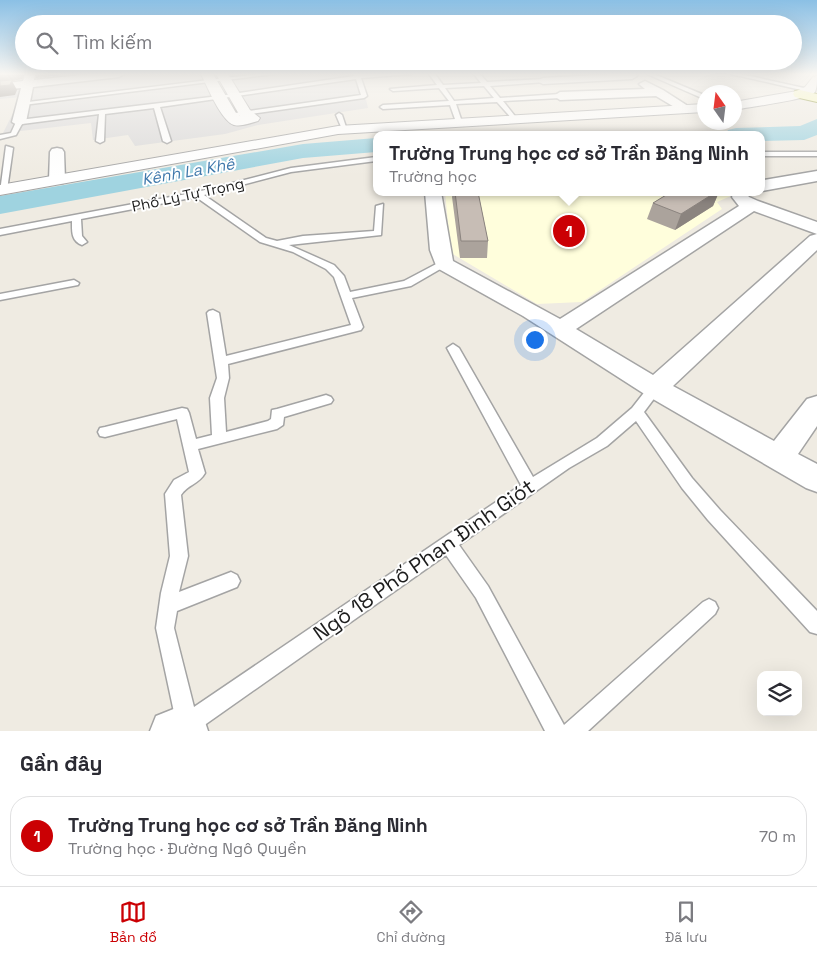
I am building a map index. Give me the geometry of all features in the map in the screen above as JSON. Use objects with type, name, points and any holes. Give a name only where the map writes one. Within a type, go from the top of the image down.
[{"type":"street","points":[[19,122],[22,108]]},
{"type":"street","points":[[226,108],[237,121],[261,125],[345,129],[683,108]]},
{"type":"street","points":[[245,108],[261,125]]},
{"type":"street","points":[[575,108],[583,115]]},
{"type":"street","points":[[1,190],[56,180],[261,125]]},
{"type":"street","points":[[56,180],[57,152]]},
{"type":"street","points":[[765,185],[817,176]]},
{"type":"street","points":[[433,196],[440,250],[444,264],[560,330],[655,388],[817,479]]},
{"type":"street","points":[[560,330],[749,199],[817,228]]},
{"type":"street","points":[[655,388],[817,240]]},
{"type":"street","points":[[779,457],[817,406]]},
{"type":"lane","points":[[0,137],[14,134],[19,122],[128,108]]},
{"type":"lane","points":[[157,108],[167,141]]},
{"type":"lane","points":[[261,125],[321,108]]},
{"type":"lane","points":[[455,108],[459,122]]},
{"type":"lane","points":[[505,108],[515,120]]},
{"type":"lane","points":[[100,140],[102,111]]},
{"type":"lane","points":[[339,115],[345,129]]},
{"type":"lane","points":[[1,190],[8,148]]},
{"type":"lane","points":[[765,154],[817,154]]},
{"type":"lane","name":"Phố Lý Tự Trọng","points":[[1,234],[198,194],[291,170],[373,159]]},
{"type":"lane","points":[[198,194],[255,236],[296,250],[330,267],[338,276],[357,327],[221,361]]},
{"type":"lane","points":[[378,244],[380,206]]},
{"type":"lane","points":[[76,218],[77,236],[82,242]]},
{"type":"lane","points":[[276,244],[302,239],[378,233]]},
{"type":"lane","points":[[346,296],[406,284],[444,264]]},
{"type":"lane","points":[[0,297],[74,283]]},
{"type":"lane","points":[[213,314],[223,378],[217,398],[219,439]]},
{"type":"lane","points":[[453,348],[530,487]]},
{"type":"lane","name":"Ngõ 18 Phố Phan Đình Giót","points":[[181,729],[530,487],[602,442],[637,412],[655,388]]},
{"type":"lane","points":[[189,446],[272,425],[278,421],[277,414],[326,400]]},
{"type":"lane","points":[[637,412],[687,483],[714,515],[817,625]]},
{"type":"lane","points":[[105,432],[182,414],[196,473],[192,478],[179,485],[173,494],[179,556],[165,628],[182,696],[181,729]]},
{"type":"lane","points":[[448,543],[482,592],[556,731]]},
{"type":"lane","points":[[168,605],[231,581]]},
{"type":"lane","points":[[572,731],[709,608]]},
{"type":"shaded area","points":[[15,108],[367,108],[258,125],[225,134],[135,146],[128,135],[93,140],[91,123],[3,133]]},
{"type":"shaded area","points":[[445,196],[731,196],[717,202],[722,209],[582,302],[537,304],[451,253]]},
{"type":"building","points":[[455,196],[479,196],[488,241],[461,241]]},
{"type":"building","points":[[664,196],[710,196],[681,214],[653,203]]},
{"type":"waterway","name":"Kênh La Khê","points":[[765,134],[804,133],[817,126]]},
{"type":"waterway","name":"Kênh La Khê","points":[[0,205],[303,151],[373,145]]},
{"type":"place","name":"Trường Trung học cơ sở Trần Đăng Ninh","points":[[569,231]]}]
